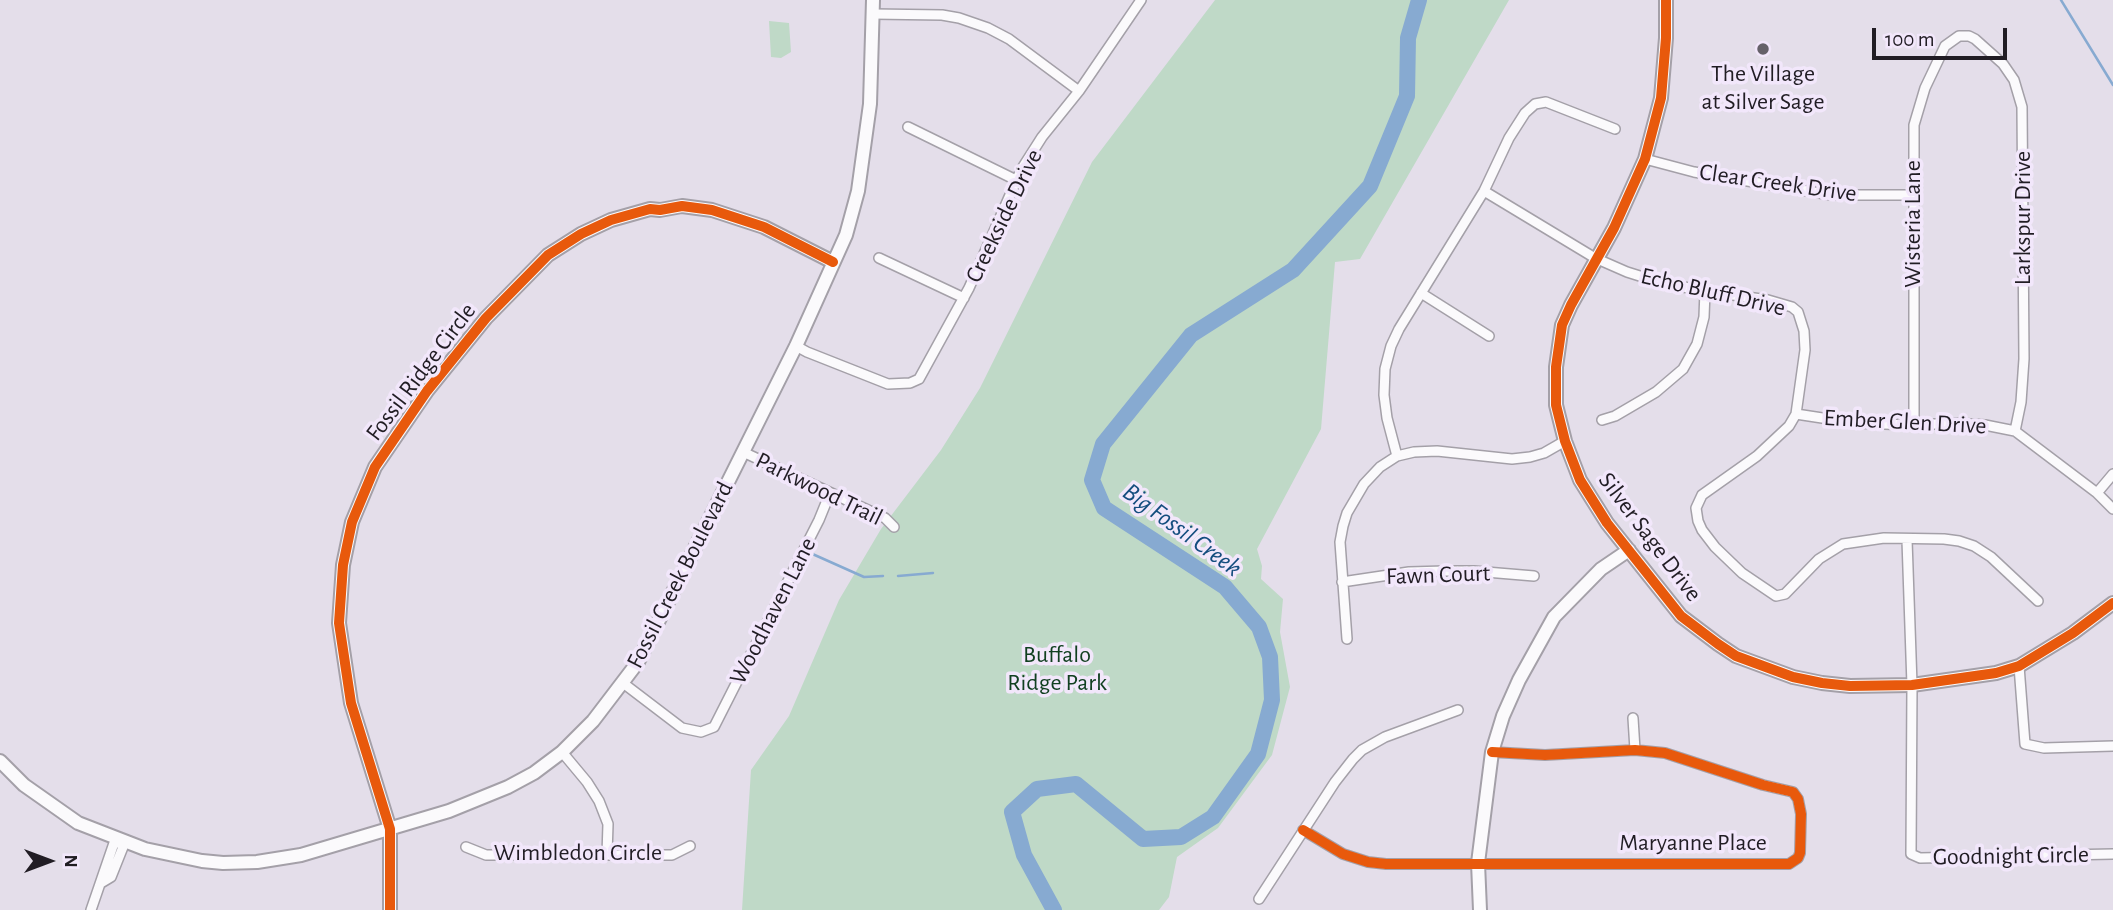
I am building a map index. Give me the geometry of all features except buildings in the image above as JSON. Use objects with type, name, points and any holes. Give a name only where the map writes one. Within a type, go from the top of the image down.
[{"type":"street","name":"Fossil Creek Boulevard","points":[[0,761],[24,785],[59,811],[121,842],[202,861],[257,862],[301,855],[449,811],[508,787],[534,773],[562,752],[593,722],[638,662],[796,346],[846,235],[858,191],[870,104],[873,0]]},
{"type":"street","name":"Creekside Drive","points":[[796,346],[895,385],[919,379],[964,298],[1016,180],[1042,137],[1079,91],[1141,0]]},
{"type":"street","name":"Silver Sage Drive","points":[[1666,0],[1661,98],[1645,159],[1614,228],[1571,305],[1562,325],[1559,342],[1556,405],[1565,441],[1580,480],[1593,504],[1681,615],[1737,656],[1793,677],[1822,683],[1850,686],[1912,685],[1972,678],[2019,666],[2073,633],[2113,604]]},
{"type":"street","points":[[873,14],[942,15],[988,28],[1009,39],[1079,91]]},
{"type":"street","name":"Wisteria Lane","points":[[1914,425],[1913,137],[1918,108],[1942,51],[1949,41],[1959,36]]},
{"type":"street","name":"Larkspur Drive","points":[[1959,36],[1975,39],[2003,64],[2014,80],[2022,107],[2024,359],[2022,395],[2015,431]]},
{"type":"street","points":[[1398,456],[1384,396],[1385,369],[1399,329],[1484,191],[1509,138],[1525,113],[1535,104],[1546,102],[1615,129]]},
{"type":"street","points":[[908,127],[1016,180]]},
{"type":"street","name":"Clear Creek Drive","points":[[1645,159],[1694,172],[1831,195],[1913,195]]},
{"type":"street","name":"Echo Bluff Drive","points":[[1484,191],[1595,258],[1642,278],[1768,300],[1793,307],[1798,312],[1804,331],[1805,350],[1796,414]]},
{"type":"street","name":"Fossil Ridge Circle","points":[[390,910],[390,829],[351,703],[342,656],[339,623],[343,565],[352,522],[370,477],[427,391],[486,318],[548,255],[581,234],[611,220],[650,209],[682,206],[712,210],[764,227],[833,262]]},
{"type":"street","points":[[879,258],[964,298]]},
{"type":"street","points":[[1602,420],[1628,410],[1656,392],[1683,369],[1697,344],[1704,317],[1705,291]]},
{"type":"street","points":[[1421,293],[1489,337]]},
{"type":"street","points":[[1796,414],[1789,426],[1757,456],[1702,495],[1698,501],[1698,521],[1715,547],[1742,573],[1776,596],[1784,594],[1819,559],[1843,544],[1884,538],[1944,539],[1974,546],[2007,569],[2038,601]]},
{"type":"street","name":"Ember Glen Drive","points":[[1796,414],[1831,421],[1914,425],[1956,423],[2015,431],[2097,493],[2113,509]]},
{"type":"street","points":[[1347,639],[1339,542],[1347,513],[1364,484],[1380,467],[1398,456],[1437,451],[1512,459],[1544,453],[1565,441]]},
{"type":"street","name":"Parkwood Trail","points":[[743,452],[885,518],[894,527]]},
{"type":"street","points":[[2097,493],[2113,474]]},
{"type":"street","name":"Woodhaven Lane","points":[[623,683],[682,728],[701,732],[714,727],[819,520],[830,493]]},
{"type":"street","points":[[1907,540],[1912,685]]},
{"type":"street","points":[[1480,910],[1478,863],[1492,752],[1503,716],[1519,680],[1554,617],[1601,569],[1629,550]]},
{"type":"street","name":"Fawn Court","points":[[1342,582],[1409,572],[1445,571],[1534,576]]},
{"type":"street","points":[[2019,666],[2025,744],[2044,748],[2113,746]]},
{"type":"street","name":"Goodnight Circle","points":[[1912,685],[1911,841],[1914,857],[2113,854]]},
{"type":"street","points":[[1259,899],[1335,782],[1362,750],[1385,737],[1458,710]]},
{"type":"street","points":[[1633,718],[1635,750]]},
{"type":"street","name":"Maryanne Place","points":[[1303,830],[1342,853],[1368,862],[1432,865],[1788,864],[1798,858],[1800,853],[1801,814],[1798,799],[1793,792],[1665,753],[1635,750],[1545,755],[1492,752]]},
{"type":"street","points":[[562,752],[599,801],[608,824],[607,855]]},
{"type":"street","points":[[95,909],[99,884],[114,844],[121,842]]},
{"type":"street","name":"Wimbledon Circle","points":[[466,848],[486,855],[672,855],[690,846]]},
{"type":"green space","name":"Buffalo Ridge Park","points":[[1215,0],[1509,0],[1360,259],[1335,262],[1321,429],[1257,549],[1262,566],[1261,579],[1283,599],[1280,632],[1290,687],[1272,755],[1218,828],[1177,857],[1169,897],[1159,910],[742,910],[751,770],[789,716],[839,600],[881,529],[941,450],[980,388],[1092,162]]},
{"type":"green space","points":[[769,21],[789,23],[791,52],[781,58],[771,57]]},
{"type":"waterway","name":"Big Fossil Creek","points":[[1054,910],[1024,855],[1012,812],[1037,789],[1076,784],[1143,839],[1181,837],[1213,817],[1258,754],[1272,700],[1270,657],[1259,627],[1225,587],[1104,508],[1092,480],[1103,444],[1191,335],[1293,270],[1370,186],[1407,96],[1408,38],[1419,0]]},
{"type":"waterway","points":[[2061,0],[2113,85]]},
{"type":"waterway","points":[[808,552],[864,577],[883,576]]},
{"type":"waterway","points":[[898,576],[933,573]]},
{"type":"cycle path","points":[[1666,0],[1661,98],[1645,159],[1614,228],[1562,325],[1556,367],[1556,405],[1565,441],[1580,480],[1607,523],[1681,616],[1718,644],[1736,656],[1793,677],[1822,683],[1850,686],[1912,685],[1996,673],[2019,666],[2073,633],[2113,603]]},
{"type":"cycle path","points":[[390,910],[390,829],[351,703],[339,623],[343,565],[352,522],[375,467],[427,391],[486,318],[548,255],[581,234],[611,220],[650,209],[682,206],[712,210],[764,227],[833,262]]},
{"type":"cycle path","points":[[1303,830],[1343,854],[1368,862],[1386,864],[1789,864],[1798,858],[1800,853],[1801,814],[1798,799],[1793,792],[1665,753],[1635,750],[1545,755],[1492,752]]},
{"type":"place","name":"The Village at Silver Sage","points":[[1763,49]]}]
